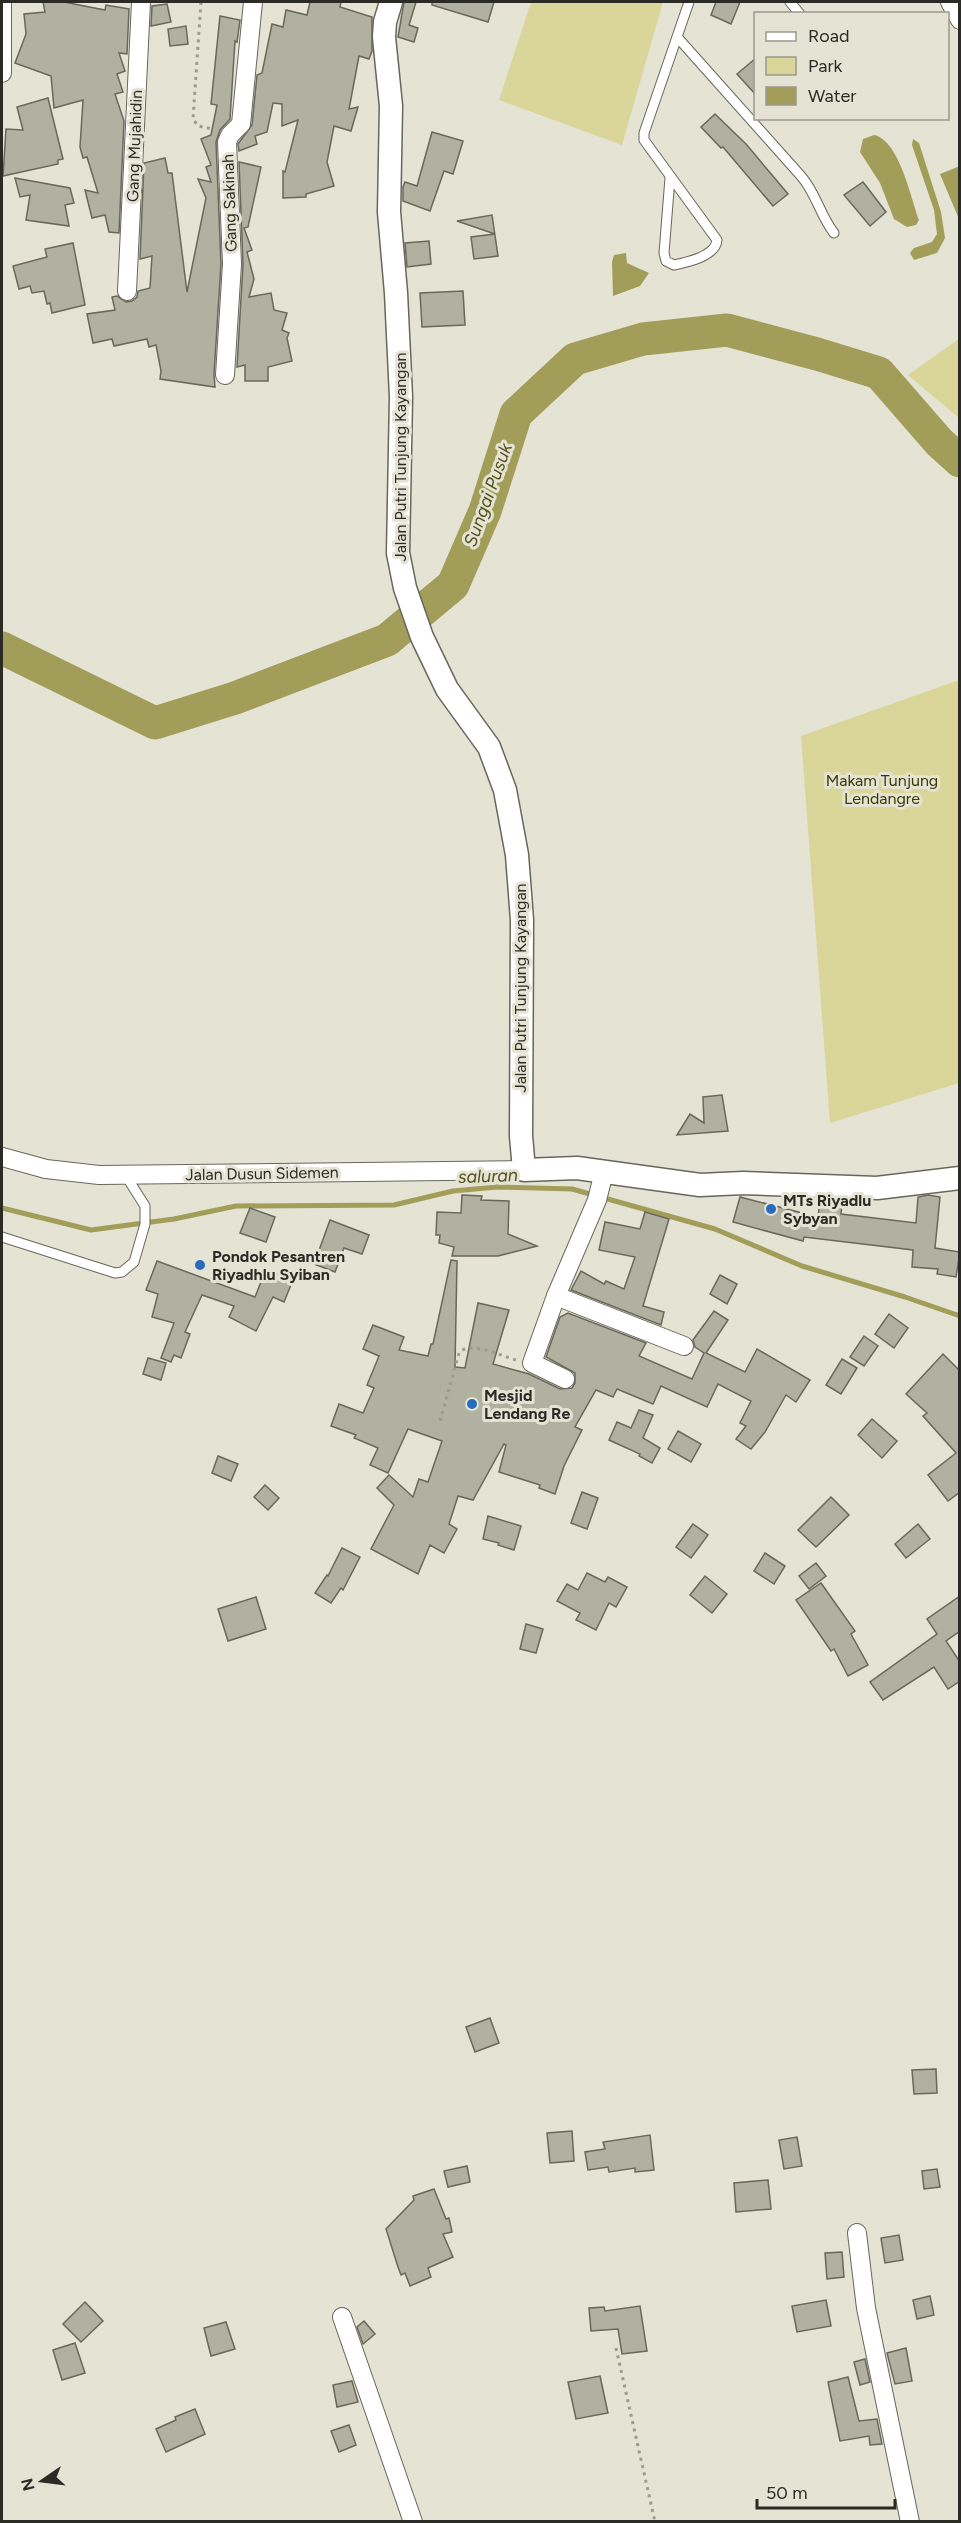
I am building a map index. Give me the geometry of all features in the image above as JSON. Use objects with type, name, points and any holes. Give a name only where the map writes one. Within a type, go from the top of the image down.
[{"type":"street","points":[[2,2],[2,72]]},
{"type":"street","name":"Gang Mujahidin","points":[[127,291],[141,2]]},
{"type":"street","name":"Gang Sakinah","points":[[225,375],[232,264],[227,142],[230,135],[241,124],[253,2]]},
{"type":"street","name":"Jalan Putri Tunjung Kayangan","points":[[391,2],[385,22],[384,37],[391,96],[388,183],[401,397],[397,534],[405,588],[422,637],[447,689],[480,733],[495,760],[505,790],[514,833],[522,920],[521,1136],[524,1170]]},
{"type":"street","points":[[950,2],[960,20]]},
{"type":"street","name":"Jalan Dusun Sidemen","points":[[2,1157],[73,1173],[126,1176],[524,1170]]},
{"type":"street","points":[[524,1170],[577,1168],[603,1175],[700,1185],[743,1183],[877,1188],[960,1178]]},
{"type":"street","points":[[565,1379],[532,1363],[556,1296],[597,1200],[603,1175]]},
{"type":"street","points":[[556,1296],[684,1346]]},
{"type":"street","points":[[857,2233],[866,2308],[910,2522]]},
{"type":"street","points":[[342,2317],[413,2522]]},
{"type":"lane","points":[[670,178],[664,253],[666,261],[674,265],[712,252],[717,240],[644,140],[644,133],[689,2]]},
{"type":"lane","points":[[678,38],[809,185],[823,216],[834,233]]},
{"type":"lane","points":[[2,1237],[115,1273],[122,1272],[134,1262],[145,1224],[145,1206],[126,1176]]},
{"type":"path","points":[[201,2],[193,119],[200,127],[235,131]]},
{"type":"path","points":[[440,1421],[459,1353],[464,1348],[471,1347],[532,1363]]},
{"type":"path","points":[[616,2348],[655,2522]]},
{"type":"green space","points":[[531,2],[663,2],[622,145],[499,100]]},
{"type":"green space","points":[[959,339],[959,418],[908,375]]},
{"type":"green space","name":"Makam Tunjung Lendangre","points":[[959,680],[959,1083],[830,1123],[801,736]]},
{"type":"water","points":[[874,135],[883,139],[897,158],[919,220],[916,225],[907,227],[894,219],[880,183],[860,152],[863,139]]},
{"type":"water","points":[[913,139],[919,143],[941,212],[945,238],[937,253],[914,260],[910,253],[914,248],[932,242],[937,234],[934,210],[912,145]]},
{"type":"water","points":[[960,166],[960,219],[959,219],[940,174]]},
{"type":"water","points":[[626,253],[627,263],[649,273],[640,286],[613,296],[612,262],[614,255]]},
{"type":"building","points":[[43,2],[64,2],[105,10],[106,5],[129,9],[127,54],[119,53],[125,71],[117,74],[123,92],[115,94],[124,121],[119,233],[109,232],[105,215],[92,218],[85,190],[98,193],[87,157],[83,158],[80,147],[83,100],[54,108],[51,76],[15,63],[26,34],[24,14],[45,12]]},
{"type":"building","points":[[310,2],[341,2],[340,7],[372,17],[372,51],[369,59],[359,56],[349,109],[358,107],[351,131],[334,126],[327,162],[334,186],[306,194],[306,197],[283,198],[283,171],[285,172],[298,120],[282,126],[282,104],[273,103],[267,132],[255,136],[257,144],[239,151],[238,144],[252,125],[257,75],[262,73],[272,24],[283,27],[286,10],[307,15]]},
{"type":"building","points":[[404,2],[416,2],[409,25],[418,28],[414,42],[398,37]]},
{"type":"building","points":[[432,2],[494,2],[488,22],[432,5]]},
{"type":"building","points":[[716,2],[740,2],[731,24],[711,15]]},
{"type":"building","points":[[167,4],[171,22],[151,26],[152,6]]},
{"type":"building","points":[[220,16],[240,20],[237,42],[235,41],[230,119],[220,130],[216,142],[221,264],[215,387],[160,379],[161,371],[156,345],[149,347],[147,339],[114,346],[112,339],[93,343],[87,314],[115,310],[112,297],[117,296],[126,302],[132,301],[137,297],[138,291],[150,288],[152,256],[140,259],[144,163],[165,158],[168,173],[172,173],[187,292],[206,198],[198,179],[211,182],[206,167],[211,165],[201,139],[211,135],[217,105],[211,104]]},
{"type":"building","points":[[186,26],[188,44],[170,46],[168,29]]},
{"type":"building","points":[[754,60],[754,93],[737,74]]},
{"type":"building","points":[[48,98],[63,159],[58,160],[58,164],[3,176],[6,129],[23,130],[17,107]]},
{"type":"building","points":[[715,114],[746,144],[788,194],[773,206],[723,147],[721,148],[701,127]]},
{"type":"building","points":[[432,132],[463,141],[453,174],[444,171],[430,211],[403,201],[403,187],[405,182],[417,186]]},
{"type":"building","points":[[239,162],[261,167],[248,227],[244,228],[252,250],[247,252],[254,279],[249,297],[271,293],[274,310],[287,313],[282,330],[289,333],[287,338],[292,361],[268,367],[268,381],[245,381],[245,365],[237,367],[243,264]]},
{"type":"building","points":[[15,178],[70,188],[74,203],[65,205],[69,226],[26,220],[30,195],[20,197]]},
{"type":"building","points":[[863,182],[886,212],[870,226],[844,195]]},
{"type":"building","points":[[492,215],[495,234],[457,221]]},
{"type":"building","points":[[495,234],[498,256],[474,259],[471,237]]},
{"type":"building","points":[[429,241],[431,264],[407,267],[405,243]]},
{"type":"building","points":[[73,243],[85,305],[52,313],[44,291],[32,293],[30,286],[19,289],[13,266],[47,257],[45,249]]},
{"type":"building","points":[[463,291],[465,325],[422,327],[420,293]]},
{"type":"building","points":[[722,1095],[728,1131],[677,1135],[690,1114],[704,1123],[703,1097]]},
{"type":"building","points":[[462,1195],[482,1196],[481,1200],[509,1201],[508,1234],[537,1246],[498,1256],[452,1256],[454,1247],[439,1243],[440,1235],[436,1235],[437,1212],[461,1213]]},
{"type":"building","points":[[928,1195],[940,1197],[935,1248],[960,1252],[956,1277],[937,1274],[938,1269],[912,1267],[913,1250],[804,1237],[803,1241],[733,1222],[740,1197],[818,1217],[820,1200],[842,1203],[841,1214],[916,1223],[918,1197]]},
{"type":"building","points":[[250,1208],[275,1217],[266,1242],[240,1233]]},
{"type":"building","points":[[645,1212],[669,1219],[643,1306],[664,1312],[661,1325],[571,1290],[581,1271],[604,1284],[606,1281],[624,1289],[635,1257],[599,1250],[605,1222],[640,1229]]},
{"type":"building","points":[[330,1220],[369,1235],[362,1254],[344,1248],[335,1272],[314,1264]]},
{"type":"building","points":[[451,1260],[457,1261],[455,1367],[465,1368],[478,1303],[509,1310],[493,1364],[529,1374],[560,1389],[572,1388],[575,1383],[575,1373],[546,1357],[560,1317],[568,1313],[646,1343],[639,1356],[692,1379],[704,1353],[695,1347],[693,1340],[714,1311],[728,1320],[706,1353],[745,1372],[757,1349],[810,1380],[796,1402],[786,1395],[765,1432],[751,1449],[736,1439],[746,1426],[740,1423],[751,1401],[718,1384],[707,1407],[661,1386],[653,1404],[617,1389],[613,1397],[596,1390],[575,1427],[582,1430],[564,1466],[555,1494],[539,1488],[540,1485],[499,1472],[506,1445],[504,1444],[473,1500],[458,1496],[449,1524],[457,1529],[444,1553],[430,1545],[418,1574],[371,1549],[394,1505],[377,1488],[389,1475],[413,1497],[419,1479],[428,1482],[442,1441],[408,1429],[388,1473],[370,1465],[378,1448],[354,1438],[356,1435],[331,1426],[339,1404],[363,1413],[374,1388],[367,1385],[379,1356],[363,1349],[373,1325],[404,1337],[399,1350],[428,1356],[431,1344],[433,1344]]},
{"type":"building","points":[[157,1261],[255,1297],[266,1269],[293,1280],[284,1302],[273,1297],[256,1331],[229,1317],[234,1306],[202,1295],[185,1332],[190,1334],[181,1358],[174,1355],[171,1362],[161,1358],[174,1323],[152,1317],[158,1294],[146,1290]]},
{"type":"building","points":[[720,1275],[737,1284],[727,1304],[710,1294]]},
{"type":"building","points":[[889,1314],[908,1328],[894,1348],[875,1334]]},
{"type":"building","points":[[864,1336],[878,1346],[864,1366],[850,1357]]},
{"type":"building","points":[[943,1354],[960,1371],[960,1492],[948,1501],[928,1475],[956,1453],[923,1416],[927,1413],[906,1394]]},
{"type":"building","points":[[148,1358],[166,1363],[161,1380],[143,1374]]},
{"type":"building","points":[[842,1359],[857,1368],[841,1394],[826,1385]]},
{"type":"building","points":[[639,1410],[653,1415],[643,1438],[660,1448],[652,1463],[639,1456],[640,1454],[609,1440],[617,1422],[631,1428]]},
{"type":"building","points":[[872,1419],[897,1441],[882,1458],[858,1435]]},
{"type":"building","points":[[678,1431],[701,1444],[691,1462],[668,1449]]},
{"type":"building","points":[[218,1456],[238,1464],[231,1481],[212,1473]]},
{"type":"building","points":[[265,1485],[279,1498],[268,1510],[254,1497]]},
{"type":"building","points":[[582,1492],[598,1498],[587,1529],[571,1523]]},
{"type":"building","points":[[831,1497],[849,1515],[816,1547],[798,1530]]},
{"type":"building","points":[[488,1516],[521,1526],[514,1550],[483,1539]]},
{"type":"building","points":[[693,1524],[708,1535],[691,1558],[676,1547]]},
{"type":"building","points":[[918,1524],[930,1539],[906,1558],[895,1544]]},
{"type":"building","points":[[342,1548],[360,1557],[343,1590],[341,1588],[331,1603],[315,1593],[328,1576]]},
{"type":"building","points":[[765,1553],[785,1566],[774,1584],[754,1571]]},
{"type":"building","points":[[816,1563],[826,1576],[809,1589],[799,1576]]},
{"type":"building","points":[[587,1573],[605,1582],[608,1577],[627,1587],[616,1607],[609,1603],[596,1630],[576,1620],[580,1613],[557,1601],[567,1584],[578,1590]]},
{"type":"building","points":[[705,1576],[727,1594],[712,1613],[690,1595]]},
{"type":"building","points":[[821,1583],[855,1631],[851,1634],[868,1665],[848,1676],[834,1649],[831,1651],[796,1600]]},
{"type":"building","points":[[960,1596],[960,1631],[946,1641],[960,1662],[960,1681],[948,1689],[934,1667],[883,1700],[870,1682],[937,1634],[927,1619]]},
{"type":"building","points":[[256,1597],[266,1629],[228,1641],[218,1609]]},
{"type":"building","points":[[526,1624],[543,1629],[536,1653],[520,1649]]},
{"type":"building","points":[[490,2018],[499,2043],[475,2052],[466,2027]]},
{"type":"building","points":[[936,2069],[937,2093],[914,2094],[912,2070]]},
{"type":"building","points":[[572,2131],[574,2161],[550,2163],[547,2133]]},
{"type":"building","points":[[650,2135],[654,2170],[635,2172],[635,2168],[609,2172],[608,2167],[588,2170],[585,2152],[605,2149],[603,2142]]},
{"type":"building","points":[[797,2137],[802,2166],[784,2169],[779,2140]]},
{"type":"building","points":[[467,2166],[470,2182],[448,2187],[444,2171]]},
{"type":"building","points":[[937,2169],[940,2187],[924,2189],[922,2171]]},
{"type":"building","points":[[768,2180],[771,2209],[736,2212],[734,2183]]},
{"type":"building","points":[[434,2189],[446,2219],[449,2218],[452,2232],[443,2234],[453,2257],[428,2268],[431,2277],[410,2286],[405,2273],[401,2275],[386,2229],[414,2200],[413,2196]]},
{"type":"building","points":[[899,2235],[903,2260],[885,2263],[881,2238]]},
{"type":"building","points":[[842,2252],[844,2277],[827,2279],[825,2253]]},
{"type":"building","points":[[930,2296],[934,2315],[917,2319],[913,2300]]},
{"type":"building","points":[[826,2300],[831,2326],[797,2332],[792,2306]]},
{"type":"building","points":[[85,2302],[103,2321],[81,2342],[63,2324]]},
{"type":"building","points":[[640,2306],[647,2351],[622,2354],[618,2329],[591,2331],[589,2308],[604,2307],[605,2311]]},
{"type":"building","points":[[364,2321],[375,2334],[363,2344],[357,2327]]},
{"type":"building","points":[[226,2322],[235,2349],[211,2356],[204,2328]]},
{"type":"building","points":[[75,2343],[85,2373],[62,2380],[53,2350]]},
{"type":"building","points":[[906,2348],[912,2381],[895,2384],[887,2353]]},
{"type":"building","points":[[865,2359],[870,2382],[860,2385],[854,2362]]},
{"type":"building","points":[[600,2376],[608,2413],[576,2419],[568,2382]]},
{"type":"building","points":[[848,2377],[859,2421],[877,2419],[882,2444],[870,2445],[869,2436],[840,2441],[828,2382]]},
{"type":"building","points":[[352,2381],[358,2402],[337,2407],[333,2385]]},
{"type":"building","points":[[195,2409],[205,2434],[166,2452],[156,2429],[176,2420],[175,2417]]},
{"type":"building","points":[[349,2425],[356,2445],[339,2452],[331,2431]]},
{"type":"waterway","name":"Sungai Pusuk","points":[[2,648],[155,723],[235,698],[387,640],[453,585],[485,511],[516,414],[575,359],[643,339],[727,330],[879,373],[939,442],[960,461]]},
{"type":"waterway","name":"saluran","points":[[2,1208],[91,1230],[174,1219],[236,1206],[394,1205],[453,1191],[497,1187],[572,1189],[715,1229],[802,1266],[960,1316]]},
{"type":"place","name":"MTs Riyadlu Sybyan","points":[[771,1209]]},
{"type":"place","name":"Pondok Pesantren Riyadhlu Syiban","points":[[200,1265]]},
{"type":"place","name":"Mesjid Lendang Re","points":[[472,1404]]}]
